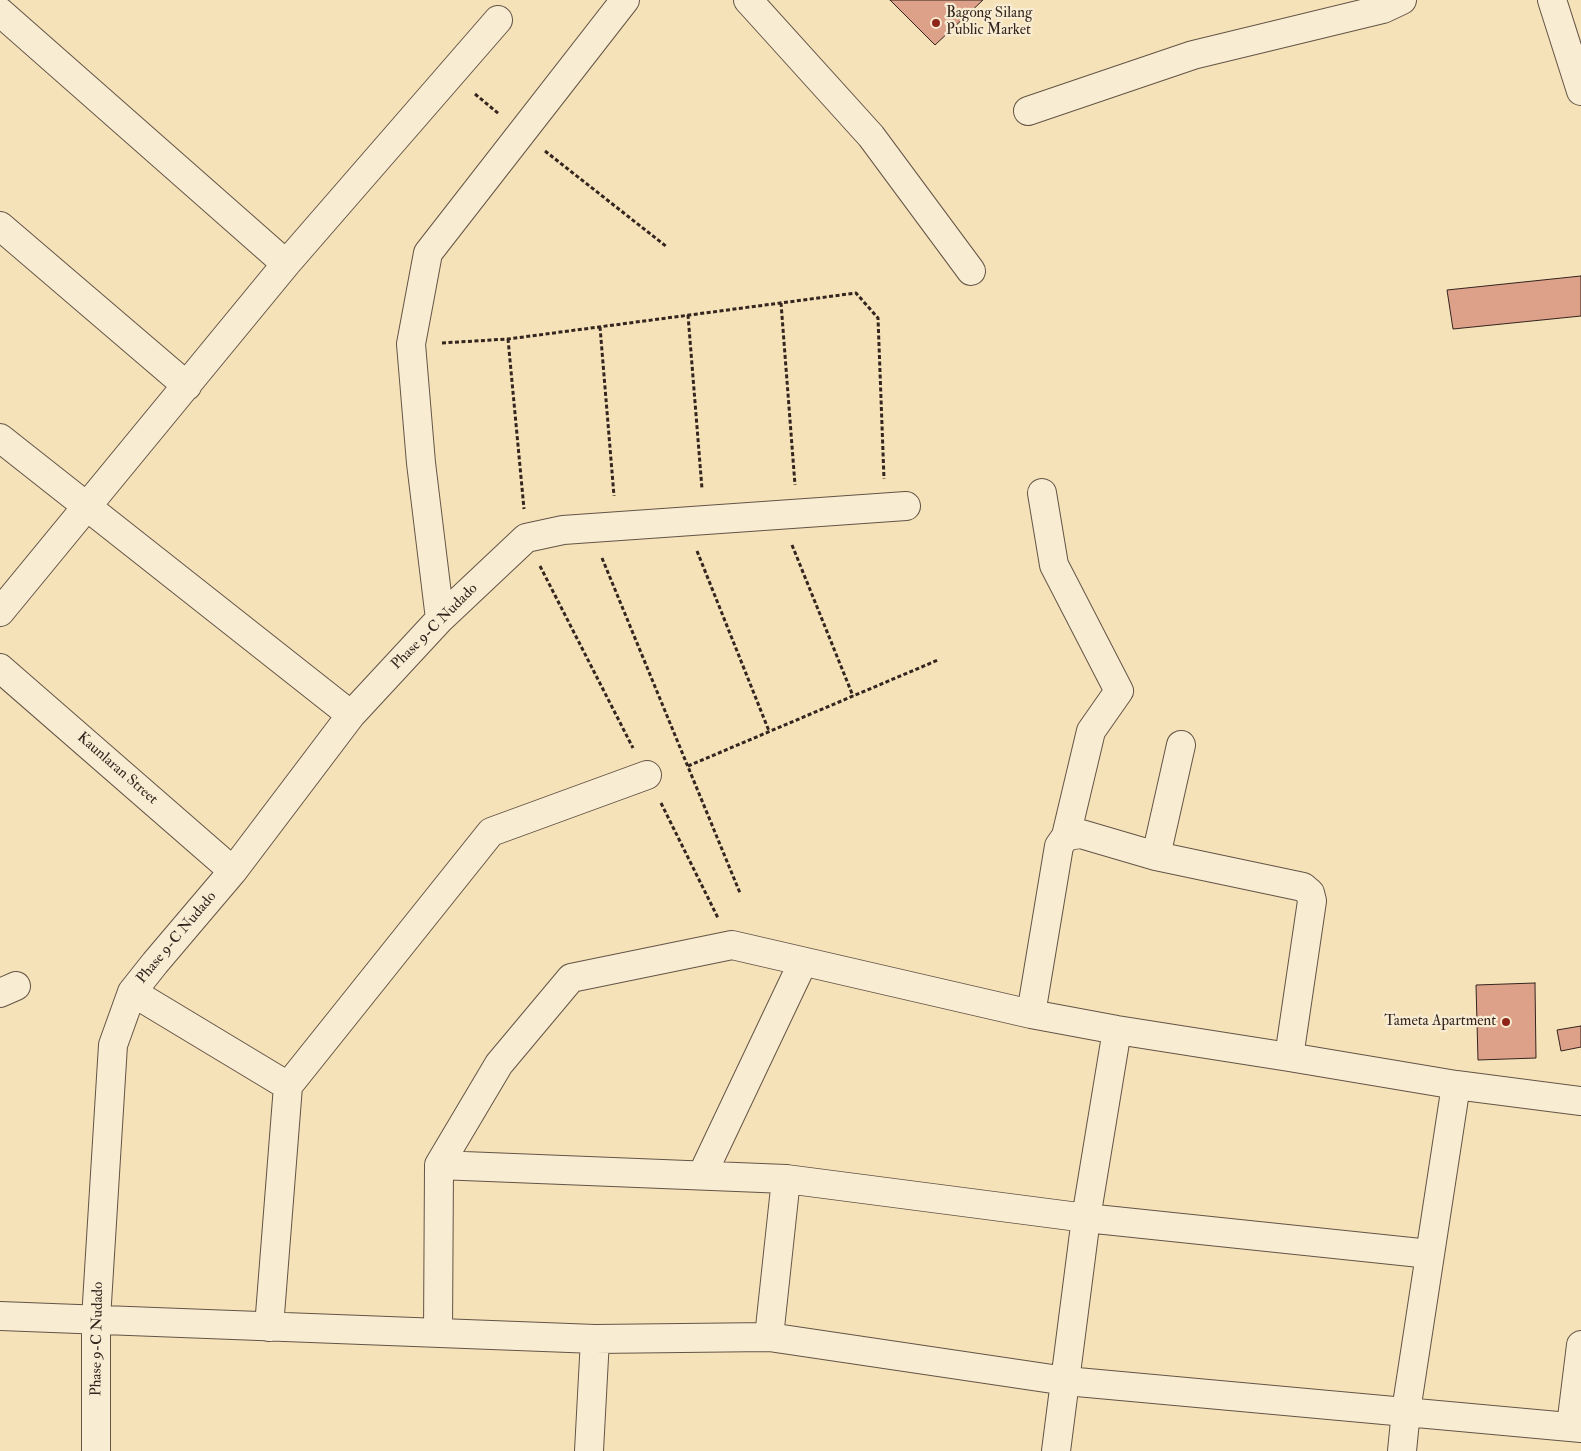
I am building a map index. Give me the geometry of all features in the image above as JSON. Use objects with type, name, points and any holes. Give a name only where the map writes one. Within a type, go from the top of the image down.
[{"type":"street","points":[[440,619],[421,463],[411,344],[428,253],[625,0]]},
{"type":"street","points":[[748,0],[871,136],[971,271]]},
{"type":"street","points":[[1028,112],[1193,55],[1383,9],[1402,0]]},
{"type":"street","points":[[1552,0],[1581,91]]},
{"type":"street","points":[[0,12],[286,264]]},
{"type":"street","points":[[0,612],[286,264],[498,20]]},
{"type":"street","points":[[0,226],[187,386]]},
{"type":"street","points":[[0,438],[350,715]]},
{"type":"street","points":[[1031,1014],[1058,846],[1066,836],[1091,732],[1119,691],[1054,565],[1042,493]]},
{"type":"street","points":[[526,538],[564,530],[895,506]]},
{"type":"street","name":"Phase 9-C Nudado","points":[[96,1451],[96,1319],[113,1045],[132,992],[154,963],[233,871],[350,715],[440,619],[526,538]]},
{"type":"street","name":"Kaunlaran Street","points":[[0,668],[233,871]]},
{"type":"street","points":[[1156,856],[1181,745]]},
{"type":"street","points":[[269,1328],[288,1086],[491,832],[647,775]]},
{"type":"street","points":[[1066,836],[1081,834],[1156,856],[1303,887],[1310,893],[1312,902],[1289,1057]]},
{"type":"street","points":[[438,1333],[439,1165],[499,1064],[571,978],[732,945],[1031,1014],[1117,1030],[1456,1085],[1581,1101]]},
{"type":"street","points":[[702,1175],[803,962]]},
{"type":"street","points":[[132,992],[288,1086]]},
{"type":"street","points":[[1056,1451],[1086,1218],[1117,1030]]},
{"type":"street","points":[[1402,1451],[1406,1411],[1456,1085]]},
{"type":"street","points":[[439,1165],[786,1179],[1086,1218],[1430,1254]]},
{"type":"street","points":[[769,1337],[786,1179]]},
{"type":"street","points":[[0,1316],[269,1328],[595,1339],[769,1337],[1066,1380],[1576,1427],[1581,1345]]},
{"type":"street","points":[[589,1451],[595,1339]]},
{"type":"path","points":[[451,75],[667,247]]},
{"type":"path","points":[[411,344],[508,339],[856,293],[878,318],[895,506]]},
{"type":"path","points":[[781,303],[788,514],[853,696]]},
{"type":"path","points":[[688,315],[695,520],[769,731]]},
{"type":"path","points":[[600,327],[616,526]]},
{"type":"path","points":[[508,339],[526,538],[732,945]]},
{"type":"path","points":[[589,528],[740,893]]},
{"type":"path","points":[[688,766],[938,660]]},
{"type":"building","name":"Bagong Silang Public Market","points":[[890,0],[983,0],[935,45]]},
{"type":"building","points":[[1581,276],[1581,316],[1453,329],[1447,290]]},
{"type":"building","name":"Tameta Apartment","points":[[1535,983],[1536,1058],[1478,1060],[1476,985]]},
{"type":"building","points":[[1581,1026],[1581,1047],[1561,1051],[1557,1030]]},
{"type":"place","name":"Bagong Silang Public Market","points":[[936,23]]},
{"type":"place","name":"Tameta Apartment","points":[[1506,1022]]}]
